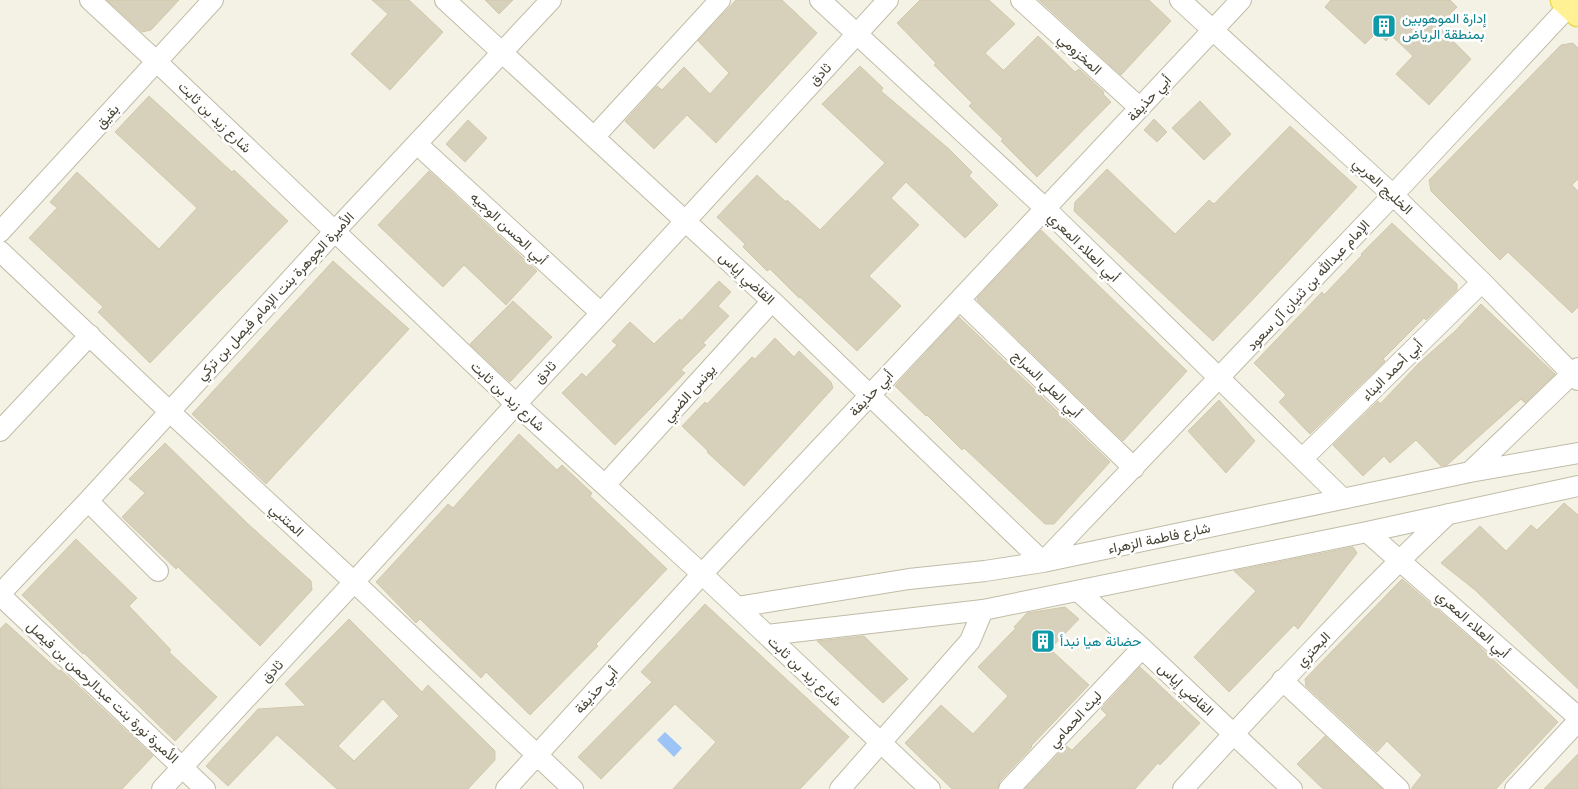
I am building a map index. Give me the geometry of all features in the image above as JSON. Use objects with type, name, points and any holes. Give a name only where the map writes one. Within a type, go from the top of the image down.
[{"type":"street","name":"شارع زيد بن ثابت","points":[[90,0],[516,404],[702,574],[930,789]]},
{"type":"street","name":"بقيق","points":[[0,232],[213,0]]},
{"type":"street","name":"القاضي إياس","points":[[446,0],[772,301],[1043,562]]},
{"type":"street","name":"الأميرة الجوهرة بنت الإمام فيصل بن تركي","points":[[0,594],[551,0]]},
{"type":"street","points":[[595,136],[720,0]]},
{"type":"street","name":"أبي العلاء المعري","points":[[820,0],[1046,209],[1343,498]]},
{"type":"street","name":"ثادق","points":[[162,789],[888,0]]},
{"type":"street","name":"المخزومي","points":[[1021,0],[1140,108]]},
{"type":"street","name":"الخليج العربي","points":[[1180,0],[1393,195],[1576,374]]},
{"type":"street","name":"أبي حذيفة","points":[[506,789],[702,574],[1241,0]]},
{"type":"street","name":"الإمام عبدالله بن ثنيان آل سعود","points":[[1043,562],[1220,378],[1571,6]]},
{"type":"street","name":"أبي الحسن الوجيه","points":[[417,144],[601,313]]},
{"type":"street","name":"المتنبي","points":[[0,251],[573,789]]},
{"type":"street","name":"أبي أحمد البناء","points":[[1303,458],[1482,282]]},
{"type":"street","name":"أبي العلي السراج","points":[[960,300],[1134,468]]},
{"type":"street","name":"يونس الضبي","points":[[605,485],[772,301]]},
{"type":"street","points":[[0,431],[90,335]]},
{"type":"street","points":[[1470,472],[1576,374]]},
{"type":"street","name":"شارع فاطمة الزهراء","points":[[737,607],[909,580],[1043,562],[1470,472],[1578,453]]},
{"type":"street","points":[[767,635],[983,610],[1367,532],[1578,486]]},
{"type":"street","points":[[88,501],[158,571]]},
{"type":"street","name":"البحتري","points":[[1182,789],[1282,680],[1400,559],[1448,514]]},
{"type":"street","name":"أبي العلاء المعري","points":[[1367,532],[1578,717]]},
{"type":"street","name":"القاضي إياس","points":[[1078,590],[1292,789]]},
{"type":"street","name":"الأميرة نورة بنت عبدالرحمن بن فيصل","points":[[0,594],[205,789]]},
{"type":"street","points":[[840,789],[970,641],[983,610]]},
{"type":"street","name":"ليث الحمامي","points":[[1009,789],[1142,648]]},
{"type":"street","points":[[1282,680],[1399,789]]},
{"type":"street","points":[[1515,789],[1578,721]]},
{"type":"water","points":[[665,732],[682,748],[674,757],[657,740]]},
{"type":"building","points":[[107,0],[179,0],[151,30],[142,32]]},
{"type":"building","points":[[372,0],[409,0],[443,32],[390,90],[351,54],[388,14]]},
{"type":"building","points":[[485,0],[513,0],[499,14]]},
{"type":"building","points":[[736,0],[782,0],[817,33],[716,143],[687,115],[654,149],[625,121],[657,86],[662,90],[684,67],[710,94],[729,73],[698,41]]},
{"type":"building","points":[[920,0],[989,0],[1015,24],[985,53],[1003,70],[1038,36],[1075,72],[1079,69],[1104,92],[1103,94],[1111,102],[1037,177],[1001,141],[1003,139],[969,106],[972,103],[934,65],[936,63],[897,23]]},
{"type":"building","points":[[1039,0],[1149,0],[1171,21],[1121,75]]},
{"type":"building","points":[[1331,0],[1450,0],[1457,7],[1438,26],[1471,59],[1429,105],[1396,74],[1413,56],[1391,35],[1386,41],[1377,32],[1365,44],[1325,7]]},
{"type":"building","points":[[1573,43],[1578,48],[1578,179],[1572,185],[1578,191],[1578,307],[1572,313],[1508,252],[1500,260],[1431,191],[1429,180],[1561,45]]},
{"type":"building","points":[[860,66],[883,88],[881,91],[949,149],[972,172],[969,176],[998,205],[965,238],[906,182],[891,198],[919,225],[869,276],[901,306],[857,351],[770,269],[767,271],[743,247],[745,244],[717,217],[757,175],[820,230],[885,163],[822,104]]},
{"type":"building","points":[[149,96],[232,172],[234,170],[288,221],[150,363],[98,312],[103,307],[29,238],[57,208],[50,202],[77,172],[159,249],[197,208],[115,132]]},
{"type":"building","points":[[1200,101],[1231,134],[1204,160],[1172,128]]},
{"type":"building","points":[[1154,119],[1167,132],[1157,142],[1144,130]]},
{"type":"building","points":[[468,120],[487,138],[465,162],[446,144]]},
{"type":"building","points":[[1290,126],[1357,187],[1213,341],[1074,211],[1075,202],[1107,169],[1175,234],[1209,200],[1214,204]]},
{"type":"building","points":[[429,171],[537,271],[506,305],[464,265],[443,287],[378,225]]},
{"type":"building","points":[[1392,223],[1457,284],[1457,290],[1426,320],[1424,318],[1383,359],[1385,361],[1310,434],[1279,402],[1286,395],[1254,363],[1322,292],[1324,295]]},
{"type":"building","points":[[1041,230],[1187,371],[1123,441],[978,301],[977,298]]},
{"type":"building","points":[[333,261],[409,329],[266,484],[192,414]]},
{"type":"building","points":[[719,281],[731,292],[718,306],[729,316],[703,343],[706,345],[681,370],[685,373],[615,445],[562,393],[582,373],[586,377],[617,345],[612,341],[630,322],[654,344],[680,319],[681,321]]},
{"type":"building","points":[[513,301],[552,337],[510,382],[470,344]]},
{"type":"building","points":[[1481,304],[1555,374],[1525,403],[1521,399],[1447,465],[1441,466],[1416,440],[1390,463],[1384,456],[1363,476],[1333,445],[1378,401],[1380,404],[1420,362],[1454,332]]},
{"type":"building","points":[[959,317],[1110,462],[1054,524],[1045,524],[964,448],[962,450],[895,386]]},
{"type":"building","points":[[775,338],[794,357],[799,351],[831,382],[833,388],[744,486],[682,426],[705,402],[707,404],[752,357],[755,359]]},
{"type":"building","points":[[1219,400],[1255,441],[1226,473],[1188,431]]},
{"type":"building","points":[[519,434],[557,470],[562,465],[592,493],[590,496],[667,569],[596,644],[598,646],[530,715],[486,672],[481,678],[420,619],[416,623],[376,582],[448,504],[453,508]]},
{"type":"building","points":[[165,443],[247,523],[311,581],[312,590],[260,646],[178,567],[176,569],[122,517],[145,493],[129,479]]},
{"type":"building","points":[[1564,503],[1578,515],[1578,689],[1475,590],[1441,563],[1480,526],[1506,551],[1531,525],[1537,530]]},
{"type":"building","points":[[76,539],[137,598],[129,606],[171,650],[169,652],[217,697],[175,741],[22,595]]},
{"type":"building","points":[[1353,547],[1357,553],[1298,629],[1294,625],[1229,692],[1194,657],[1256,591],[1234,571]]},
{"type":"building","points":[[1402,579],[1478,645],[1558,722],[1496,789],[1411,789],[1422,775],[1387,741],[1377,752],[1306,686],[1305,679]]},
{"type":"building","points":[[705,604],[849,737],[800,789],[673,789],[716,742],[675,704],[601,779],[578,757],[652,682],[641,672]]},
{"type":"building","points":[[1065,607],[1079,619],[1050,649],[1089,685],[1000,781],[997,789],[952,789],[905,743],[941,705],[973,734],[1008,696],[978,667],[1016,628],[1014,627],[1027,613]]},
{"type":"building","points":[[349,619],[422,692],[428,685],[495,751],[495,760],[468,789],[337,789],[277,735],[228,786],[206,766],[258,709],[306,706],[285,684]],"holes":[[[383,699],[399,716],[354,761],[338,746]]]},
{"type":"building","points":[[6,623],[59,671],[61,670],[153,756],[122,789],[0,789],[0,629]]},
{"type":"building","points":[[864,636],[908,679],[883,703],[817,641]]},
{"type":"building","points":[[1140,667],[1200,723],[1160,765],[1158,763],[1135,789],[1025,789],[1066,746],[1072,750],[1107,715],[1101,709]]},
{"type":"building","points":[[1325,736],[1382,789],[1323,789],[1297,764]]},
{"type":"building","points":[[1578,754],[1578,789],[1544,789]]},
{"type":"place","name":"إدارة الموهوبين بمنطقة الرياض","points":[[1384,26]]},
{"type":"place","name":"حضانة هيا نبدأ","points":[[1043,641]]}]
